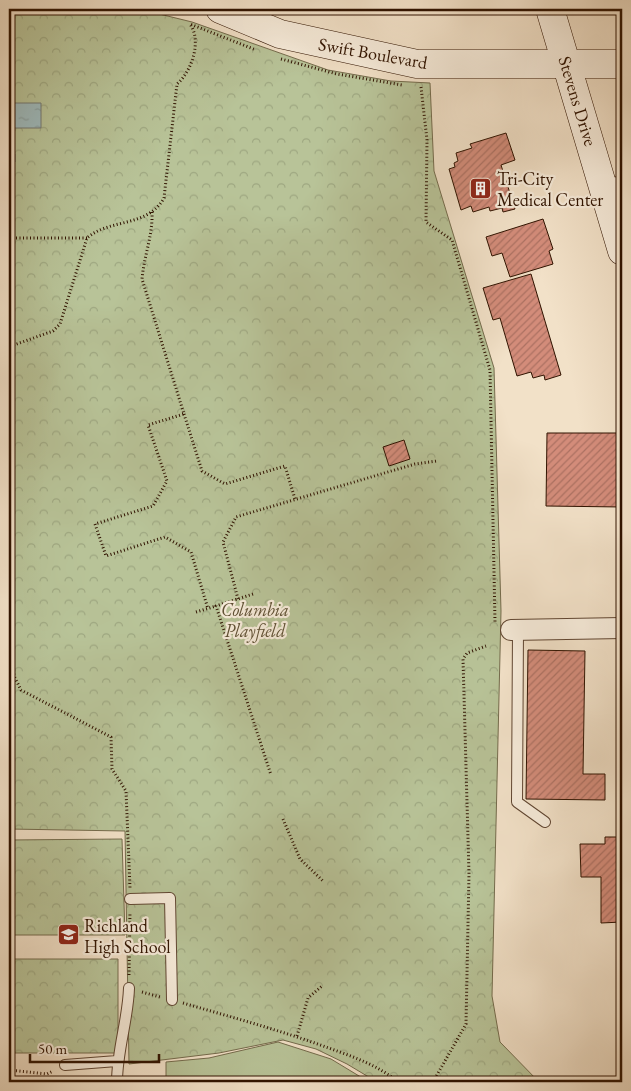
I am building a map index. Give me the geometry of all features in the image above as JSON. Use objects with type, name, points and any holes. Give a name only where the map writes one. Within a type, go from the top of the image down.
[{"type":"main road","name":"Swift Boulevard","points":[[220,9],[280,34],[417,64],[622,64]]},
{"type":"main road","name":"Stevens Drive","points":[[550,9],[567,65],[612,183],[622,251]]},
{"type":"street","points":[[508,630],[622,628]]},
{"type":"lane","points":[[508,630],[516,802],[546,822]]},
{"type":"lane","points":[[130,899],[170,898],[172,1000]]},
{"type":"lane","points":[[116,1082],[117,1061],[129,988]]},
{"type":"lane","points":[[65,1065],[117,1061]]},
{"type":"path","points":[[9,238],[86,238],[106,226],[135,221],[152,212],[164,198],[177,84],[189,70],[196,39],[190,24],[263,52]]},
{"type":"path","points":[[272,56],[316,70],[404,85]]},
{"type":"path","points":[[412,86],[427,87]]},
{"type":"path","points":[[421,87],[427,140],[426,222],[452,240],[490,370],[508,630]]},
{"type":"path","points":[[152,212],[153,228],[143,265],[142,279],[145,295],[202,471],[225,484],[285,466],[296,499]]},
{"type":"path","points":[[9,355],[14,345],[53,331],[60,324],[86,238]]},
{"type":"path","points":[[184,414],[148,425],[167,482],[153,506],[95,524],[106,556],[165,537],[191,552],[208,609]]},
{"type":"path","points":[[238,599],[222,542],[236,517],[415,464],[437,461]]},
{"type":"path","points":[[196,612],[253,594]]},
{"type":"path","points":[[216,606],[271,775]]},
{"type":"path","points":[[433,1082],[466,1024],[469,874],[463,659],[467,653],[486,646]]},
{"type":"path","points":[[283,819],[300,858],[323,881]]},
{"type":"path","points":[[297,1036],[308,998],[322,986]]},
{"type":"path","points":[[9,1070],[47,1074],[65,1065]]},
{"type":"green space","name":"Columbia Playfield","points":[[9,9],[139,9],[192,22],[328,70],[391,81],[430,83],[434,171],[494,368],[501,611],[492,996],[500,1042],[539,1082],[377,1082],[347,1064],[316,1049],[283,1040],[219,1053],[129,1064],[125,831],[9,829]]},
{"type":"green space","points":[[122,839],[125,935],[9,935],[9,840]]},
{"type":"green space","points":[[9,959],[118,959],[118,1053],[9,1053]]},
{"type":"green space","points":[[278,1042],[331,1059],[369,1082],[166,1082],[166,1062],[209,1058]]},
{"type":"water","points":[[9,103],[41,103],[41,128],[10,128],[10,153],[15,154],[15,162],[9,162]]},
{"type":"building","name":"Tri-City Medical Center","points":[[506,133],[515,160],[501,165],[515,209],[503,212],[502,208],[490,211],[489,207],[473,212],[471,206],[461,210],[449,169],[455,167],[454,163],[458,161],[456,153],[472,148],[470,144]]},
{"type":"building","points":[[543,219],[553,249],[549,251],[553,264],[510,277],[502,253],[492,256],[486,237]]},
{"type":"building","points":[[531,274],[561,375],[545,380],[544,375],[533,378],[531,372],[517,376],[500,318],[493,320],[483,288]]},
{"type":"building","points":[[547,433],[622,433],[622,507],[546,506]]},
{"type":"building","points":[[404,440],[410,459],[389,466],[383,447]]},
{"type":"building","points":[[528,650],[585,651],[583,774],[605,774],[605,800],[526,799]]},
{"type":"building","points":[[605,837],[622,837],[622,922],[601,923],[601,877],[581,877],[580,844],[605,844]]},
{"type":"place","name":"Tri-City Medical Center","points":[[481,188]]},
{"type":"place","name":"Richland High School","points":[[68,935]]}]
